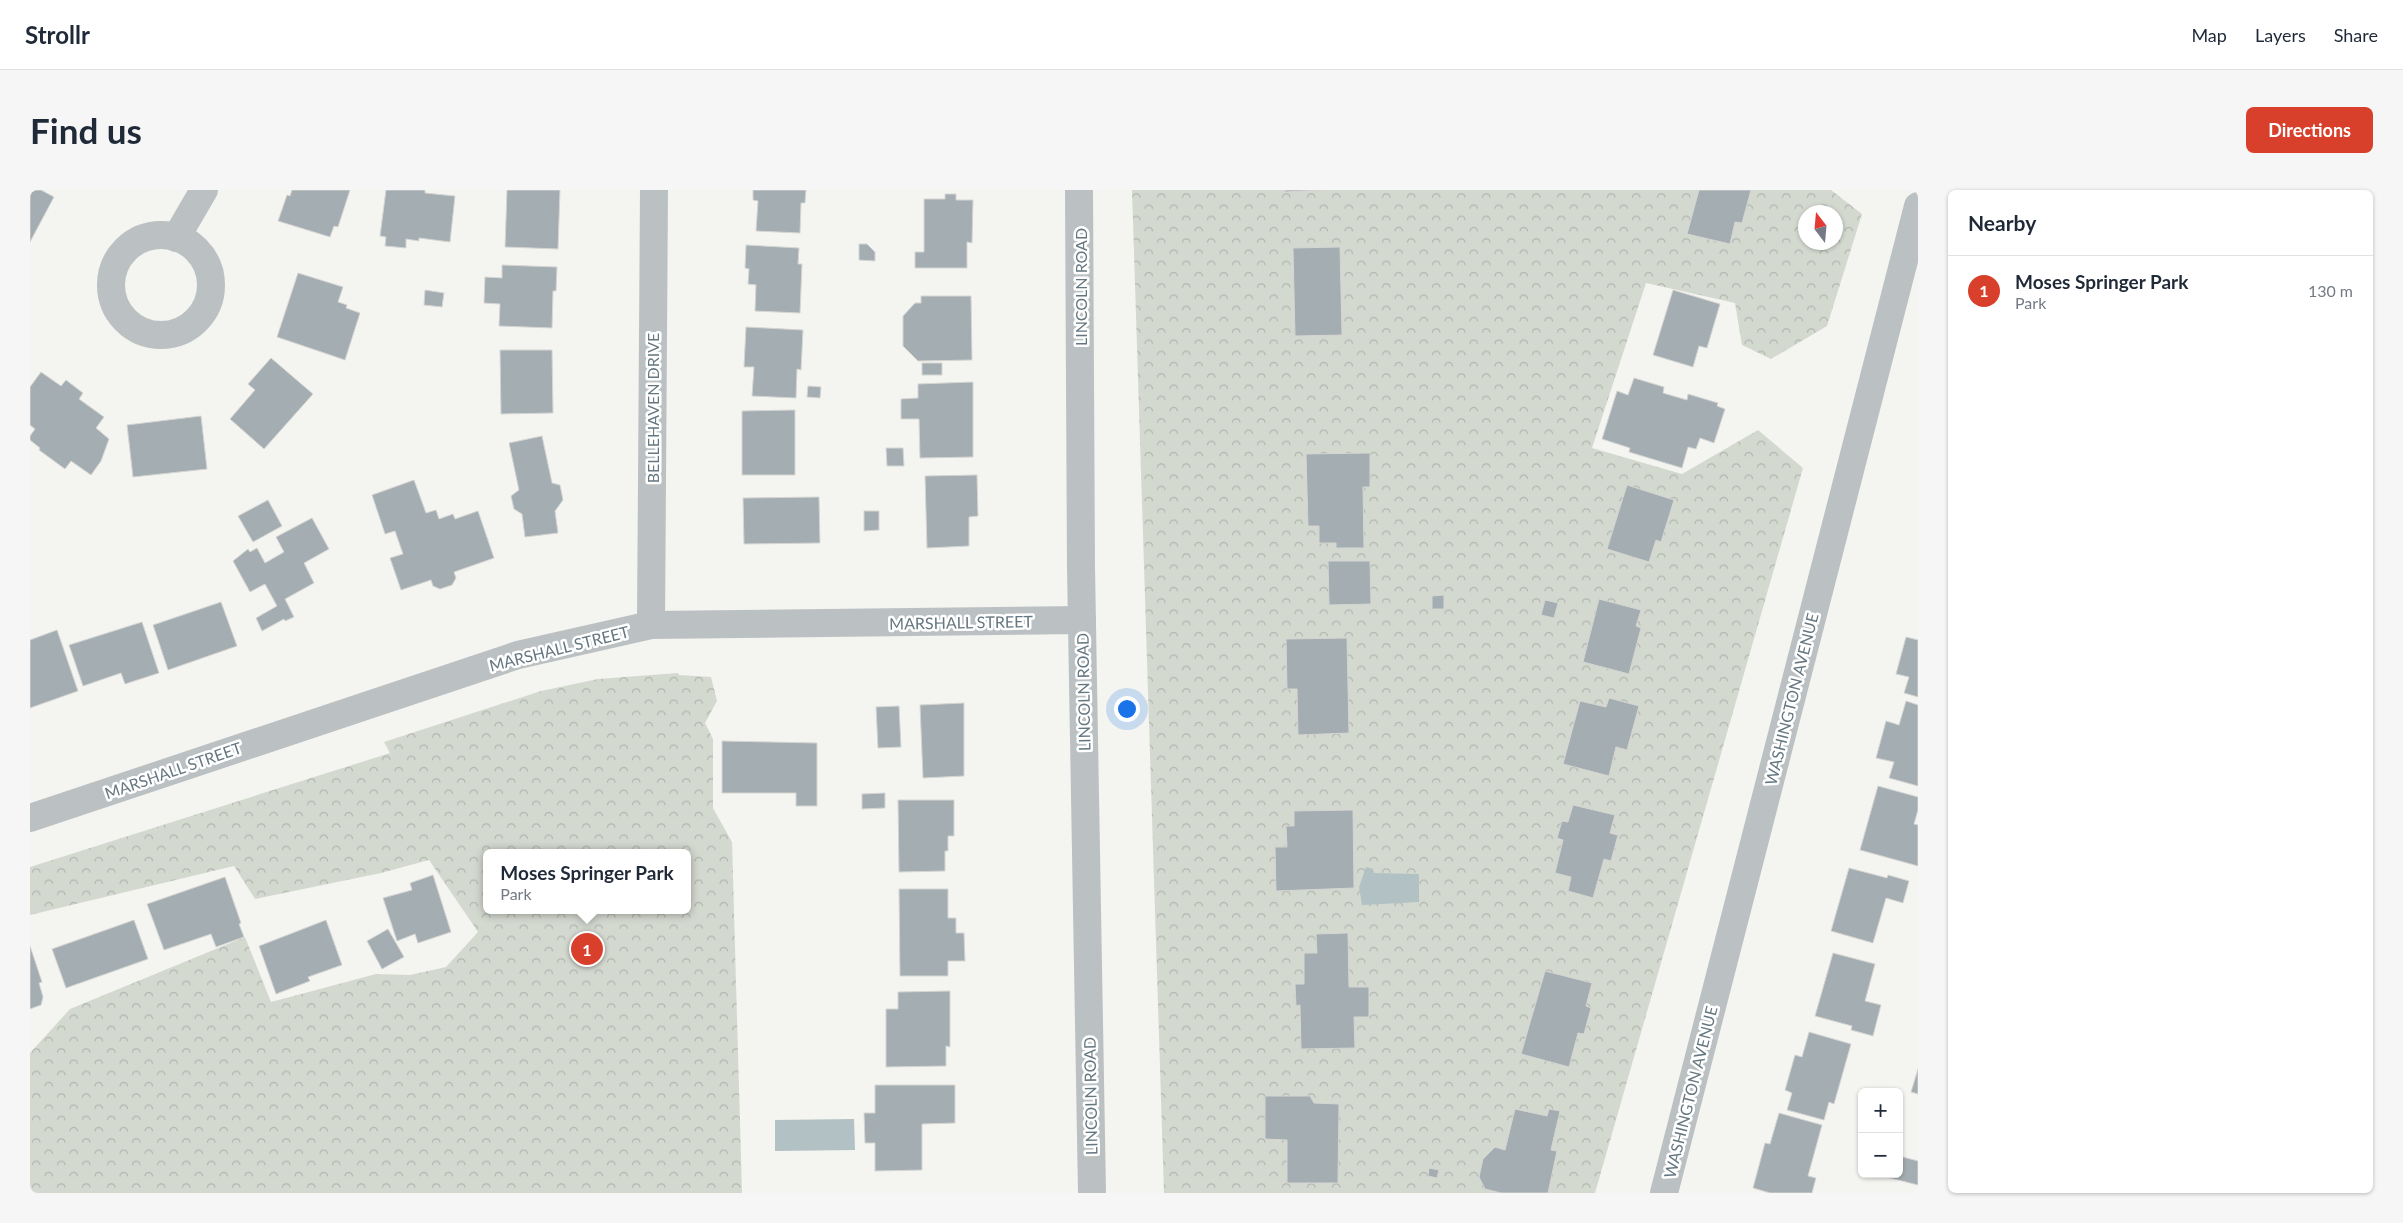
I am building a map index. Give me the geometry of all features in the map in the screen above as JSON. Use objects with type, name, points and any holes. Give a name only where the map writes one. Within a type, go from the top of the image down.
[{"type":"street","points":[[176,238],[204,190]]},
{"type":"street","name":"BELLEHAVEN DRIVE","points":[[651,625],[654,190]]},
{"type":"street","name":"LINCOLN ROAD","points":[[1079,190],[1082,620],[1092,1193]]},
{"type":"street","name":"WASHINGTON AVENUE","points":[[1664,1193],[1918,206]]},
{"type":"street","name":"MARSHALL STREET","points":[[30,818],[518,655],[651,625],[1082,620]]},
{"type":"green space","points":[[1132,190],[1831,190],[1862,214],[1827,326],[1771,359],[1742,345],[1735,303],[1646,283],[1592,448],[1682,474],[1758,430],[1803,468],[1595,1193],[1164,1193]]},
{"type":"green space","points":[[678,673],[679,675],[711,677],[717,701],[705,723],[713,739],[713,808],[732,842],[742,1193],[30,1193],[30,1053],[70,1009],[245,937],[271,1002],[376,974],[410,975],[446,967],[478,932],[429,860],[381,873],[255,899],[234,866],[30,915],[30,867],[390,753],[384,742],[541,691],[598,679]]},
{"type":"shaded area","points":[[1366,867],[1373,869],[1374,873],[1419,874],[1419,902],[1362,905],[1359,887]]},
{"type":"shaded area","points":[[854,1119],[855,1150],[775,1151],[775,1120]]},
{"type":"building","points":[[30,190],[41,190],[54,197],[30,242]]},
{"type":"building","points":[[292,190],[350,190],[338,227],[334,226],[330,237],[278,221],[287,195],[290,196]]},
{"type":"building","points":[[386,190],[425,190],[425,193],[455,196],[450,242],[419,238],[419,241],[406,239],[406,248],[385,246],[386,237],[380,236]]},
{"type":"building","points":[[507,190],[560,190],[558,249],[505,247]]},
{"type":"building","points":[[753,190],[806,190],[805,203],[801,203],[800,233],[756,231],[758,201],[753,200]]},
{"type":"building","points":[[1285,190],[1323,190],[1285,192]]},
{"type":"building","points":[[1699,190],[1751,190],[1742,223],[1735,222],[1730,244],[1687,234]]},
{"type":"building","points":[[945,194],[956,194],[956,200],[973,200],[972,243],[967,242],[967,268],[915,268],[915,252],[924,252],[924,199],[945,199]]},
{"type":"building","points":[[859,244],[867,244],[875,252],[875,261],[859,260]]},
{"type":"building","points":[[746,245],[799,248],[798,264],[802,264],[800,313],[755,311],[756,285],[748,284],[749,269],[745,268]]},
{"type":"building","points":[[1340,247],[1342,335],[1295,336],[1293,248]]},
{"type":"building","points":[[502,265],[557,267],[556,291],[553,291],[552,328],[499,326],[500,304],[484,303],[485,277],[502,278]]},
{"type":"building","points":[[298,273],[343,287],[338,302],[347,305],[346,308],[360,313],[345,360],[277,337]]},
{"type":"building","points":[[425,290],[444,293],[442,307],[424,305]]},
{"type":"building","points":[[1673,290],[1720,304],[1707,348],[1699,346],[1693,367],[1653,355]]},
{"type":"building","points":[[921,296],[971,296],[972,360],[918,361],[903,346],[903,316],[915,303],[921,303]]},
{"type":"building","points":[[746,327],[803,330],[801,370],[797,369],[796,398],[752,396],[754,367],[744,367]]},
{"type":"building","points":[[500,350],[552,350],[553,413],[501,414]]},
{"type":"building","points":[[271,358],[313,394],[264,449],[230,419],[255,390],[248,384]]},
{"type":"building","points":[[922,363],[942,363],[942,375],[922,375]]},
{"type":"building","points":[[41,372],[61,386],[66,380],[83,393],[79,399],[104,417],[96,428],[109,439],[101,461],[91,475],[71,461],[65,469],[39,450],[40,448],[30,440],[30,436],[35,429],[30,425],[30,387]]},
{"type":"building","points":[[1634,378],[1664,387],[1663,393],[1687,400],[1688,394],[1718,403],[1717,406],[1725,409],[1714,443],[1700,438],[1696,449],[1688,447],[1682,468],[1629,452],[1630,448],[1602,439],[1617,391],[1628,395]]},
{"type":"building","points":[[973,382],[973,457],[920,458],[919,419],[901,419],[901,399],[918,398],[918,384]]},
{"type":"building","points":[[808,386],[821,387],[820,398],[807,397]]},
{"type":"building","points":[[795,410],[795,475],[742,475],[742,411]]},
{"type":"building","points":[[201,416],[207,469],[133,477],[127,425]]},
{"type":"building","points":[[542,436],[552,483],[560,485],[563,500],[555,511],[558,533],[525,537],[522,514],[514,509],[511,496],[519,490],[509,443]]},
{"type":"building","points":[[886,448],[903,448],[904,466],[887,466]]},
{"type":"building","points":[[1370,453],[1370,487],[1363,487],[1364,548],[1336,548],[1336,543],[1319,543],[1319,526],[1308,526],[1306,454]]},
{"type":"building","points":[[977,475],[978,516],[969,517],[969,546],[927,548],[925,476]]},
{"type":"building","points":[[414,480],[426,513],[436,510],[439,519],[453,514],[455,519],[478,511],[494,558],[454,572],[456,578],[452,585],[440,589],[433,586],[431,580],[401,590],[390,558],[403,554],[395,531],[385,534],[372,495]]},
{"type":"building","points":[[1627,485],[1674,500],[1661,542],[1656,540],[1649,562],[1607,549]]},
{"type":"building","points":[[819,497],[820,543],[744,544],[743,498]]},
{"type":"building","points":[[268,500],[282,526],[253,542],[238,516]]},
{"type":"building","points":[[864,511],[879,511],[879,530],[864,531]]},
{"type":"building","points":[[312,518],[329,549],[304,563],[314,583],[285,599],[294,617],[285,621],[284,619],[262,631],[256,618],[277,606],[265,584],[250,592],[233,561],[248,549],[250,552],[257,548],[265,563],[284,552],[276,537]]},
{"type":"building","points":[[1328,561],[1370,561],[1371,604],[1329,605]]},
{"type":"building","points":[[1444,595],[1444,609],[1432,609],[1432,596]]},
{"type":"building","points":[[1599,599],[1641,610],[1636,626],[1641,628],[1629,674],[1583,662]]},
{"type":"building","points":[[1545,600],[1558,603],[1554,618],[1541,615]]},
{"type":"building","points":[[221,602],[237,646],[168,670],[153,625]]},
{"type":"building","points":[[142,622],[159,673],[125,684],[121,673],[83,686],[69,645]]},
{"type":"building","points":[[57,630],[78,691],[30,708],[30,640]]},
{"type":"building","points":[[1906,637],[1918,640],[1918,697],[1904,693],[1909,677],[1896,674]]},
{"type":"building","points":[[1347,638],[1349,733],[1298,735],[1297,689],[1287,689],[1286,639]]},
{"type":"building","points":[[1609,698],[1639,706],[1627,750],[1616,747],[1609,776],[1563,764],[1580,701],[1606,707]]},
{"type":"building","points":[[1906,701],[1918,705],[1918,786],[1889,778],[1894,762],[1876,758],[1886,721],[1899,725]]},
{"type":"building","points":[[964,703],[964,776],[923,778],[920,705]]},
{"type":"building","points":[[899,706],[901,747],[878,748],[876,707]]},
{"type":"building","points":[[722,741],[817,743],[817,806],[796,806],[796,793],[722,793]]},
{"type":"building","points":[[1878,786],[1918,797],[1918,810],[1914,824],[1918,825],[1918,866],[1860,850]]},
{"type":"building","points":[[885,793],[885,808],[862,809],[862,794]]},
{"type":"building","points":[[898,800],[954,800],[954,836],[948,836],[948,851],[945,851],[945,871],[899,872]]},
{"type":"building","points":[[1573,805],[1615,815],[1610,833],[1618,835],[1611,861],[1604,859],[1593,898],[1568,891],[1571,877],[1555,873],[1563,840],[1557,838],[1562,821],[1568,822]]},
{"type":"building","points":[[1353,810],[1354,888],[1276,891],[1275,847],[1287,847],[1286,826],[1294,826],[1294,811]]},
{"type":"building","points":[[1849,868],[1887,878],[1888,875],[1909,881],[1903,903],[1886,898],[1873,943],[1831,931]]},
{"type":"building","points":[[433,875],[451,932],[418,943],[415,934],[397,941],[383,898],[412,890],[410,883]]},
{"type":"building","points":[[225,877],[244,937],[216,947],[211,934],[164,950],[147,904]]},
{"type":"building","points":[[899,889],[948,889],[948,918],[956,918],[956,933],[964,933],[965,961],[948,961],[948,976],[900,976]]},
{"type":"building","points":[[134,920],[148,959],[66,988],[52,949]]},
{"type":"building","points":[[326,920],[342,965],[308,977],[310,981],[276,994],[259,946]]},
{"type":"building","points":[[388,929],[404,957],[382,969],[367,941]]},
{"type":"building","points":[[1348,933],[1349,987],[1369,987],[1369,1017],[1354,1017],[1355,1048],[1301,1049],[1300,1005],[1296,1006],[1295,984],[1304,984],[1304,953],[1317,953],[1316,934]]},
{"type":"building","points":[[30,946],[42,982],[39,983],[43,997],[41,1005],[30,1009]]},
{"type":"building","points":[[1833,953],[1875,964],[1865,1001],[1881,1005],[1873,1036],[1851,1030],[1852,1026],[1815,1016]]},
{"type":"building","points":[[1545,971],[1592,983],[1586,1006],[1591,1008],[1584,1034],[1578,1033],[1569,1067],[1521,1054]]},
{"type":"building","points":[[950,991],[950,1047],[946,1046],[946,1066],[886,1067],[886,1009],[898,1009],[898,992]]},
{"type":"building","points":[[1809,1032],[1851,1044],[1834,1104],[1829,1102],[1824,1120],[1787,1110],[1792,1093],[1785,1090],[1795,1055],[1802,1057]]},
{"type":"building","points":[[1918,1069],[1918,1094],[1911,1092]]},
{"type":"building","points":[[875,1085],[955,1085],[955,1123],[922,1124],[922,1170],[875,1171],[875,1143],[865,1143],[864,1113],[875,1113]]},
{"type":"building","points":[[1265,1096],[1310,1096],[1314,1103],[1339,1104],[1338,1183],[1287,1183],[1287,1140],[1265,1139]]},
{"type":"building","points":[[1515,1109],[1547,1116],[1549,1109],[1560,1111],[1551,1150],[1557,1151],[1548,1193],[1501,1193],[1485,1189],[1479,1177],[1483,1159],[1495,1147],[1505,1150]]},
{"type":"building","points":[[1779,1113],[1822,1125],[1808,1176],[1816,1178],[1812,1193],[1770,1193],[1753,1188],[1765,1143],[1770,1144]]},
{"type":"building","points":[[1903,1157],[1918,1161],[1918,1185],[1890,1178],[1903,1178]]},
{"type":"building","points":[[1429,1168],[1439,1170],[1437,1178],[1428,1176]]},
{"type":"place","name":"Moses Springer Park","points":[[587,949]]}]
